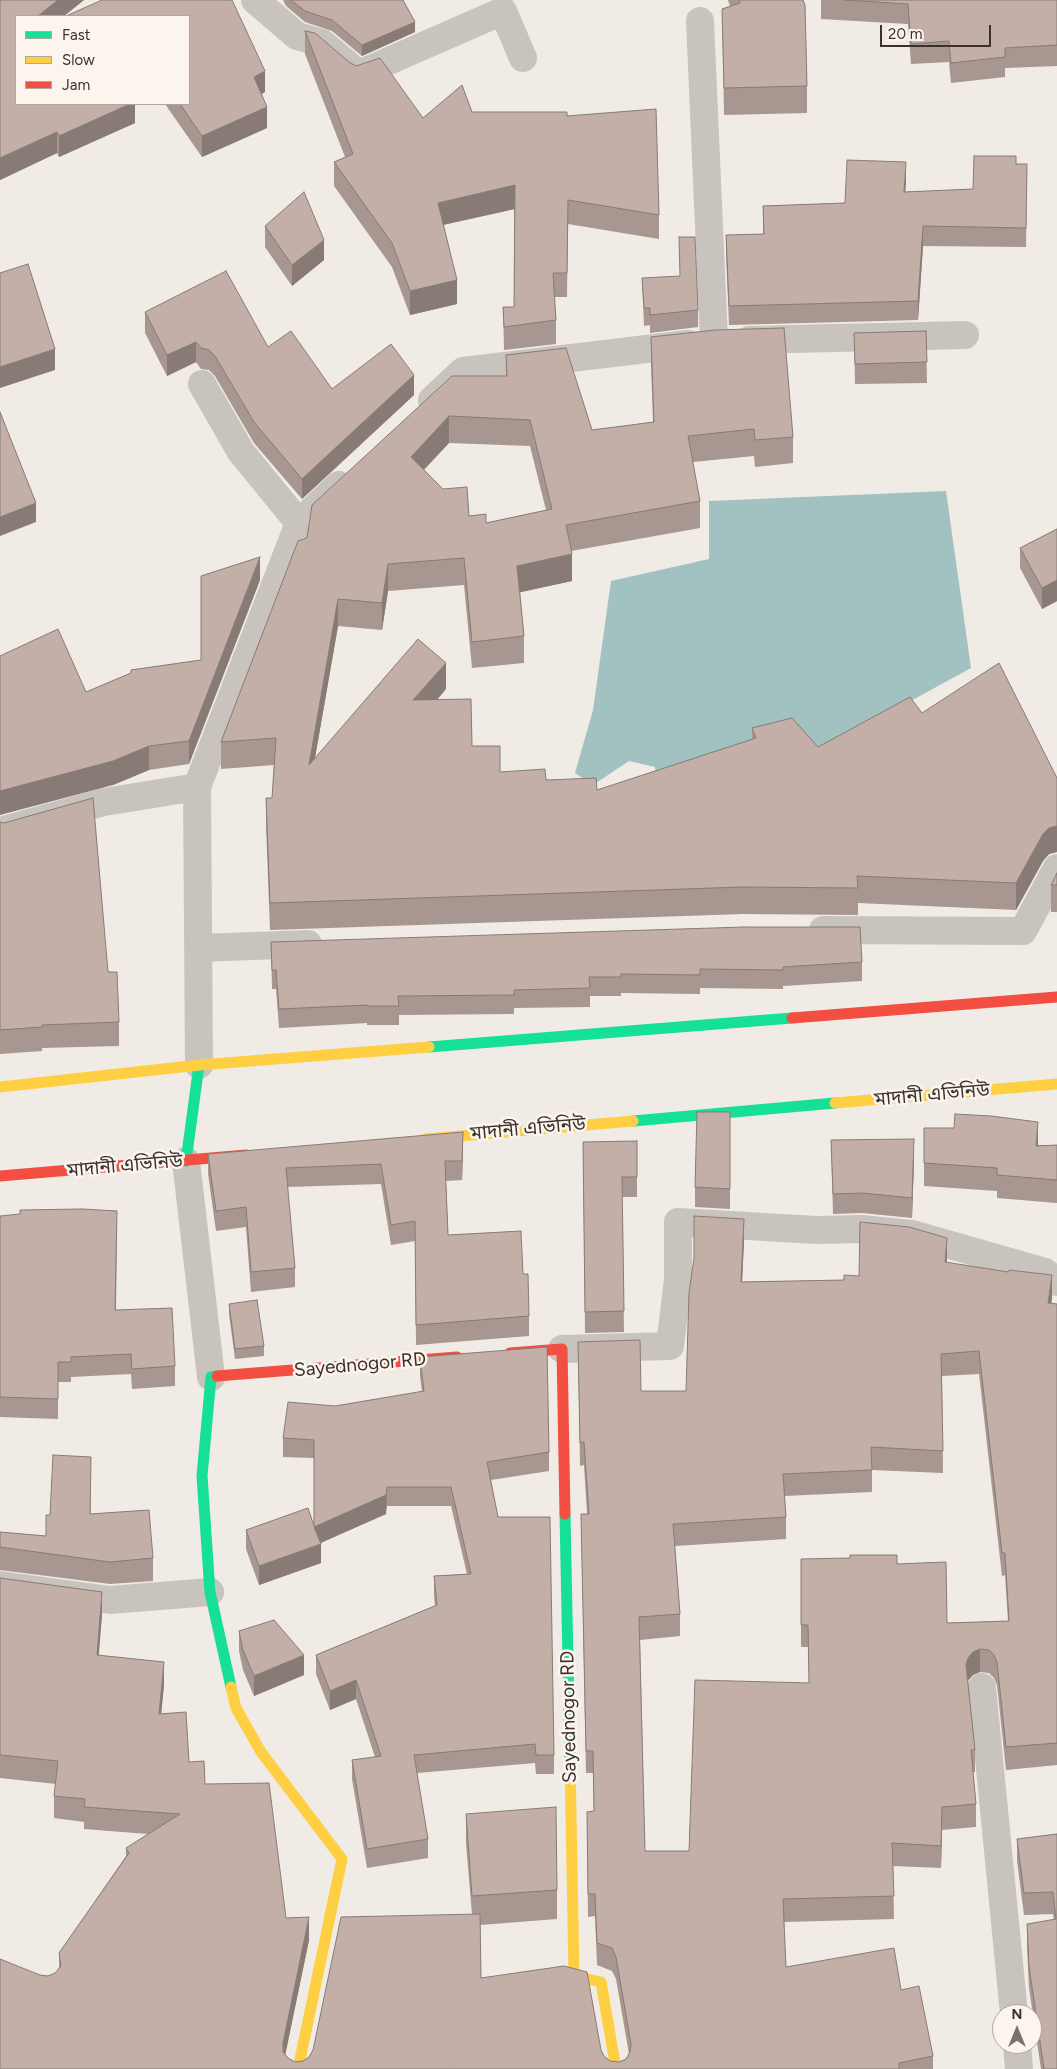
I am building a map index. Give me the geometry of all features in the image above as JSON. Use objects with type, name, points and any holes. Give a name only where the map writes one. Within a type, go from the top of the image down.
[{"type":"main road","points":[[0,1087],[199,1065],[1057,997]]},
{"type":"main road","points":[[186,1161],[199,1065]]},
{"type":"main road","name":"মাদানী এভিনিউ","points":[[417,1139],[1057,1084]]},
{"type":"main road","name":"মাদানী এভিনিউ","points":[[0,1176],[259,1154]]},
{"type":"main road","points":[[494,1354],[562,1349]]},
{"type":"main road","name":"Sayednogor RD","points":[[562,1349],[574,1976],[601,1982],[616,2069]]},
{"type":"main road","name":"Sayednogor RD","points":[[211,1377],[464,1357]]},
{"type":"main road","points":[[211,1377],[202,1476],[210,1592],[236,1708],[261,1752],[342,1859],[298,2069]]},
{"type":"street","points":[[255,0],[297,36],[322,43],[359,74],[502,11],[523,58]]},
{"type":"street","points":[[700,21],[714,341]]},
{"type":"street","points":[[413,418],[463,371],[714,341],[965,335]]},
{"type":"street","points":[[202,384],[241,452],[299,523]]},
{"type":"street","points":[[199,1065],[198,787],[299,523],[356,470]]},
{"type":"street","points":[[0,831],[104,802],[198,787]]},
{"type":"street","points":[[794,930],[1023,931],[1057,868]]},
{"type":"street","points":[[200,948],[328,944]]},
{"type":"street","points":[[186,1161],[211,1377]]},
{"type":"street","points":[[562,1349],[670,1346],[678,1280],[678,1222],[817,1230],[860,1229],[912,1234],[1045,1272],[1057,1282]]},
{"type":"street","points":[[0,1585],[110,1600],[210,1592]]},
{"type":"street","points":[[982,1687],[1013,2004]]},
{"type":"street","points":[[1018,2054],[1019,2069]]},
{"type":"water","points":[[946,491],[971,668],[814,754],[658,785],[655,767],[629,761],[593,785],[575,773],[593,710],[611,581],[709,559],[709,501]]},
{"type":"building","points":[[0,0],[58,0],[39,15],[15,15],[15,105],[128,105],[59,136],[57,132],[0,158]]},
{"type":"building","points":[[102,0],[232,0],[265,71],[254,77],[267,107],[202,136],[181,105],[190,105],[190,15],[68,15]]},
{"type":"building","points":[[291,0],[403,0],[415,22],[362,45],[332,20],[305,11]]},
{"type":"building","points":[[739,0],[803,0],[805,5],[807,86],[724,88],[722,9],[740,3]]},
{"type":"building","points":[[845,0],[1057,0],[1057,45],[1005,48],[1005,57],[951,63],[949,41],[911,44],[908,4]]},
{"type":"building","points":[[305,31],[315,33],[356,66],[380,58],[423,118],[462,85],[472,112],[567,112],[567,116],[656,109],[659,215],[568,200],[567,273],[553,273],[556,320],[504,327],[503,307],[514,307],[515,185],[438,203],[457,280],[410,291],[392,243],[334,162],[353,154]]},
{"type":"building","points":[[974,156],[1016,156],[1016,164],[1027,164],[1026,228],[923,226],[918,301],[729,306],[726,235],[764,234],[763,206],[845,203],[847,160],[906,162],[904,192],[973,189]]},
{"type":"building","points":[[304,192],[324,240],[292,265],[265,226]]},
{"type":"building","points":[[679,237],[695,237],[698,310],[650,315],[650,308],[644,308],[642,278],[680,276]]},
{"type":"building","points":[[28,264],[55,349],[0,367],[0,273]]},
{"type":"building","points":[[226,271],[268,347],[291,331],[332,389],[391,344],[414,375],[302,479],[254,422],[215,356],[209,350],[201,348],[196,342],[167,355],[145,312]]},
{"type":"building","points":[[784,328],[793,437],[755,440],[754,429],[688,436],[700,501],[566,525],[572,554],[517,566],[524,636],[472,642],[464,558],[388,564],[382,603],[338,599],[309,765],[418,639],[446,663],[413,700],[471,699],[472,746],[500,746],[500,772],[545,769],[546,780],[596,778],[597,790],[756,738],[752,728],[792,718],[818,747],[910,697],[922,713],[999,663],[1057,778],[1057,826],[1049,828],[1043,834],[1016,883],[857,876],[858,888],[743,887],[270,903],[266,798],[272,798],[276,738],[221,742],[298,541],[307,538],[312,505],[452,376],[507,376],[506,355],[566,348],[592,430],[654,422],[651,337],[715,330]],"holes":[[[449,416],[530,420],[552,509],[486,523],[486,514],[469,516],[467,487],[443,489],[411,457]]]},
{"type":"building","points":[[926,331],[927,362],[855,364],[854,333]]},
{"type":"building","points":[[0,412],[36,503],[0,517]]},
{"type":"building","points":[[1057,529],[1057,580],[1042,588],[1020,548]]},
{"type":"building","points":[[260,557],[189,741],[149,746],[113,761],[0,791],[0,656],[58,629],[86,692],[131,673],[131,670],[201,660],[201,576]]},
{"type":"building","points":[[93,798],[108,972],[117,972],[119,1022],[42,1025],[42,1027],[0,1030],[0,822],[4,823]]},
{"type":"building","points":[[1057,873],[1057,885],[1051,885]]},
{"type":"building","points":[[744,927],[860,927],[862,962],[783,967],[783,970],[700,969],[700,975],[621,974],[621,977],[589,977],[590,988],[514,990],[514,995],[398,996],[399,1006],[367,1005],[279,1009],[276,970],[272,970],[271,942]]},
{"type":"building","points":[[697,1112],[730,1112],[730,1189],[695,1187]]},
{"type":"building","points":[[955,1114],[1038,1122],[1036,1146],[1057,1145],[1057,1180],[997,1175],[997,1168],[924,1163],[924,1128],[954,1128]]},
{"type":"building","points":[[463,1132],[462,1161],[445,1161],[448,1235],[521,1231],[523,1274],[528,1274],[529,1316],[416,1325],[415,1221],[391,1225],[381,1164],[286,1168],[295,1268],[251,1272],[246,1207],[216,1211],[208,1154]]},
{"type":"building","points":[[914,1139],[912,1198],[862,1193],[833,1194],[831,1140]]},
{"type":"building","points":[[637,1141],[637,1177],[622,1177],[624,1311],[585,1312],[583,1142]]},
{"type":"building","points":[[82,1209],[117,1211],[115,1310],[172,1308],[175,1366],[132,1369],[131,1354],[71,1357],[71,1362],[58,1362],[58,1399],[0,1397],[0,1216],[20,1214],[20,1210]]},
{"type":"building","points":[[694,1216],[744,1219],[741,1282],[844,1280],[844,1275],[859,1276],[860,1222],[909,1227],[947,1238],[945,1262],[1008,1272],[1009,1270],[1052,1275],[1048,1303],[1057,1304],[1057,1743],[1006,1747],[997,1662],[989,1650],[980,1649],[973,1652],[968,1658],[966,1665],[975,1750],[971,1750],[976,1804],[942,1807],[941,1846],[892,1843],[894,1896],[783,1899],[786,1967],[894,1948],[901,1990],[919,1986],[933,2056],[899,2063],[899,2069],[0,2069],[0,1959],[40,1975],[48,1976],[55,1973],[61,1966],[59,1953],[129,1853],[126,1848],[180,1814],[84,1807],[85,1799],[54,1796],[58,1761],[0,1755],[0,1578],[102,1592],[97,1655],[164,1662],[159,1714],[186,1712],[189,1762],[204,1761],[205,1784],[269,1783],[286,1918],[309,1917],[283,2043],[283,2052],[288,2058],[295,2062],[303,2061],[309,2057],[313,2050],[341,1917],[480,1914],[481,1978],[564,1966],[587,1972],[601,2050],[610,2061],[619,2062],[626,2059],[630,2052],[631,2044],[616,1957],[612,1948],[597,1943],[595,1894],[588,1894],[587,1812],[594,1811],[593,1751],[586,1751],[581,1514],[589,1514],[584,1442],[580,1443],[578,1342],[640,1340],[641,1391],[686,1391],[689,1293],[694,1258]],"holes":[[[979,1351],[1002,1553],[1005,1553],[1009,1621],[947,1623],[946,1562],[897,1564],[897,1555],[850,1555],[850,1558],[801,1559],[801,1625],[808,1625],[809,1683],[695,1680],[689,1851],[645,1851],[639,1617],[680,1614],[673,1524],[786,1517],[783,1474],[872,1470],[871,1447],[943,1451],[941,1354]]]},
{"type":"building","points":[[257,1300],[264,1346],[235,1349],[229,1304]]},
{"type":"building","points":[[547,1347],[549,1452],[487,1462],[498,1517],[550,1517],[554,1755],[536,1755],[535,1744],[414,1755],[428,1839],[367,1849],[352,1760],[381,1756],[356,1680],[330,1691],[316,1655],[437,1605],[434,1576],[471,1574],[451,1487],[387,1487],[386,1495],[314,1527],[321,1544],[259,1566],[246,1530],[308,1508],[314,1526],[314,1440],[283,1438],[288,1402],[335,1406],[424,1391],[420,1357]]},
{"type":"building","points":[[53,1455],[91,1457],[90,1514],[149,1510],[153,1558],[110,1562],[0,1547],[0,1532],[46,1536],[46,1515],[50,1515]]},
{"type":"building","points":[[274,1620],[304,1655],[254,1676],[243,1650],[239,1631]]},
{"type":"building","points":[[556,1807],[557,1890],[472,1896],[466,1814]]},
{"type":"building","points":[[1057,1834],[1057,2069],[1044,2069],[1042,2054],[1042,2004],[1035,2004],[1029,1966],[1027,1924],[1056,1919],[1053,1892],[1024,1893],[1017,1839]]},
{"type":"traffic: fast","points":[[429,1047],[792,1018]]},
{"type":"traffic: fast","points":[[186,1161],[199,1065]]},
{"type":"traffic: fast","points":[[633,1121],[835,1103]]},
{"type":"traffic: fast","points":[[217,1376],[211,1377],[202,1476],[210,1592],[231,1687]]},
{"type":"traffic: fast","points":[[565,1514],[570,1762]]},
{"type":"traffic: slow","points":[[0,1087],[199,1065],[429,1047]]},
{"type":"traffic: slow","points":[[835,1103],[1057,1084]]},
{"type":"traffic: slow","points":[[426,1139],[633,1121]]},
{"type":"traffic: slow","points":[[231,1687],[236,1708],[261,1752],[342,1859],[298,2069]]},
{"type":"traffic: slow","points":[[570,1762],[574,1976],[601,1982],[616,2069]]},
{"type":"traffic: jam","points":[[792,1018],[1057,997]]},
{"type":"traffic: jam","points":[[0,1176],[246,1155]]},
{"type":"traffic: jam","points":[[510,1353],[562,1349],[565,1514]]},
{"type":"traffic: jam","points":[[217,1376],[457,1357]]}]
